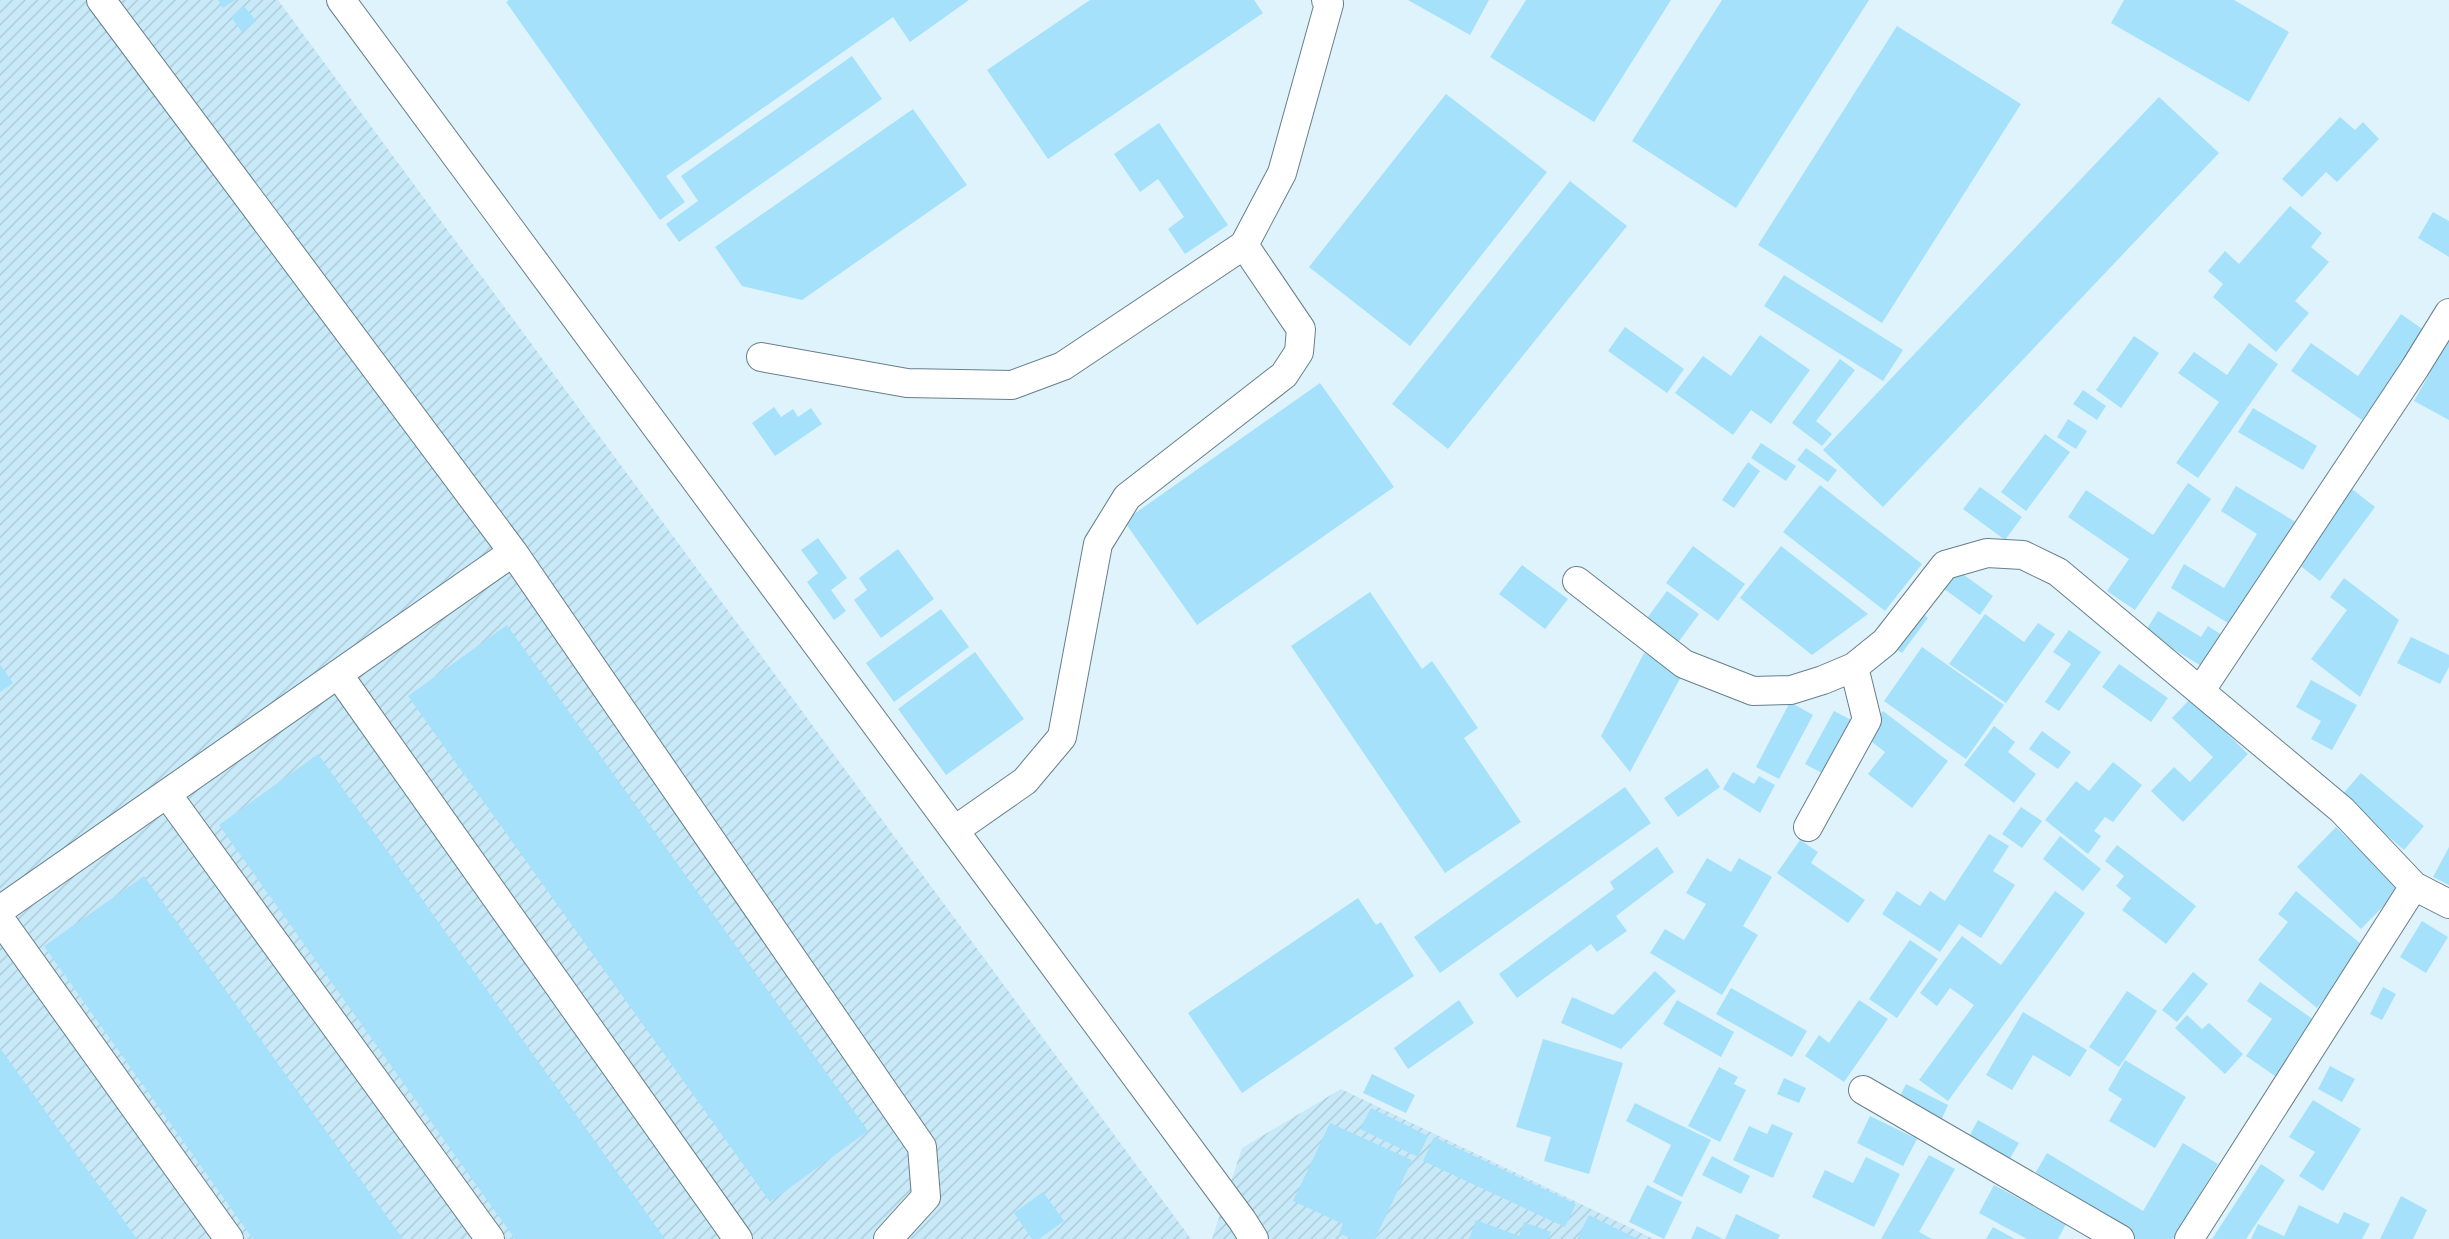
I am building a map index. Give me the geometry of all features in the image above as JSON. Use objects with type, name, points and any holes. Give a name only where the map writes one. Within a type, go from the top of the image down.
[{"type":"street","points":[[101,0],[513,552],[922,1147],[926,1197],[888,1239]]},
{"type":"street","points":[[341,0],[955,830],[1242,1220],[1254,1239]]},
{"type":"street","points":[[761,357],[908,383],[1012,386],[1063,366],[1244,245],[1282,173],[1329,4],[1326,0]]},
{"type":"street","points":[[955,830],[1025,780],[1062,737],[1098,544],[1127,497],[1284,375],[1299,352],[1301,329],[1244,245]]},
{"type":"street","points":[[2201,690],[2404,385],[2449,313]]},
{"type":"street","points":[[0,910],[513,552]]},
{"type":"street","points":[[1576,582],[1684,664],[1753,691],[1791,690],[1823,680],[1854,667],[1885,642],[1945,565],[1987,552],[2023,555],[2058,572],[2342,810],[2414,886],[2449,904]]},
{"type":"street","points":[[1808,827],[1867,720],[1854,667]]},
{"type":"street","points":[[338,674],[738,1239]]},
{"type":"street","points":[[167,794],[490,1239]]},
{"type":"street","points":[[2189,1239],[2414,886]]},
{"type":"street","points":[[0,919],[229,1239]]},
{"type":"street","points":[[1863,1090],[2120,1239]]},
{"type":"shaded area","points":[[0,0],[278,0],[1191,1239],[0,1239]]},
{"type":"shaded area","points":[[1341,1089],[1654,1239],[1212,1239],[1242,1148]]},
{"type":"building","points":[[218,0],[235,0],[223,8]]},
{"type":"building","points":[[509,0],[969,0],[910,42],[893,17],[666,176],[685,202],[660,220],[506,2]]},
{"type":"building","points":[[1090,0],[1254,0],[1263,13],[1048,159],[987,70]]},
{"type":"building","points":[[1408,0],[1489,0],[1470,35]]},
{"type":"building","points":[[1526,0],[1671,0],[1594,122],[1490,57]]},
{"type":"building","points":[[1722,0],[1869,0],[1736,208],[1632,141]]},
{"type":"building","points":[[2124,0],[2234,0],[2289,32],[2249,102],[2111,23]]},
{"type":"building","points":[[244,6],[256,21],[242,32],[231,17]]},
{"type":"building","points":[[1897,26],[2021,104],[1882,323],[1758,245]]},
{"type":"building","points":[[852,56],[882,99],[679,242],[666,224],[698,201],[681,176]]},
{"type":"building","points":[[1446,94],[1547,172],[1410,346],[1309,267]]},
{"type":"building","points":[[2159,97],[2219,153],[1883,507],[1823,450]]},
{"type":"building","points":[[913,109],[967,185],[802,300],[742,286],[715,247]]},
{"type":"building","points":[[2340,117],[2355,130],[2363,122],[2379,139],[2337,182],[2326,172],[2302,197],[2282,179]]},
{"type":"building","points":[[1159,123],[1228,225],[1185,254],[1168,229],[1184,217],[1158,179],[1140,192],[1114,154]]},
{"type":"building","points":[[1570,181],[1627,226],[1448,449],[1392,404]]},
{"type":"building","points":[[2290,206],[2322,233],[2311,247],[2329,262],[2295,301],[2309,313],[2276,352],[2213,297],[2223,284],[2208,271],[2225,251],[2239,264]]},
{"type":"building","points":[[2433,212],[2449,221],[2449,257],[2418,238]]},
{"type":"building","points":[[1784,275],[1903,350],[1883,381],[1764,306]]},
{"type":"building","points":[[2401,314],[2425,331],[2362,420],[2291,371],[2311,343],[2358,376]]},
{"type":"building","points":[[1625,327],[1684,369],[1667,393],[1608,351]]},
{"type":"building","points":[[1760,335],[1810,370],[1771,424],[1751,410],[1733,435],[1675,393],[1703,356],[1731,376]]},
{"type":"building","points":[[2134,336],[2159,353],[2121,408],[2096,390]]},
{"type":"building","points":[[2449,339],[2449,420],[2414,401]]},
{"type":"building","points":[[2249,343],[2278,364],[2198,478],[2176,463],[2219,402],[2178,373],[2194,352],[2227,375]]},
{"type":"building","points":[[1840,359],[1855,370],[1816,421],[1832,434],[1822,446],[1792,423]]},
{"type":"building","points":[[1320,383],[1394,487],[1197,625],[1124,521]]},
{"type":"building","points":[[2083,390],[2106,406],[2097,420],[2073,404]]},
{"type":"building","points":[[774,407],[781,417],[793,409],[798,417],[811,408],[822,424],[775,456],[752,423]]},
{"type":"building","points":[[2253,408],[2317,446],[2303,470],[2238,432]]},
{"type":"building","points":[[2068,419],[2087,431],[2076,449],[2057,437]]},
{"type":"building","points":[[2045,434],[2070,452],[2026,511],[2001,492]]},
{"type":"building","points":[[1761,443],[1796,466],[1786,481],[1751,458]]},
{"type":"building","points":[[1806,448],[1837,470],[1828,482],[1797,460]]},
{"type":"building","points":[[1748,462],[1760,471],[1734,508],[1722,500]]},
{"type":"building","points":[[2188,483],[2211,499],[2135,610],[2107,591],[2129,559],[2068,517],[2086,490],[2153,535]]},
{"type":"building","points":[[1820,485],[1922,564],[1885,611],[1783,532]]},
{"type":"building","points":[[2236,486],[2299,524],[2236,628],[2171,588],[2184,564],[2224,588],[2257,534],[2221,511]]},
{"type":"building","points":[[1980,487],[2022,517],[2005,540],[1963,509]]},
{"type":"building","points":[[2352,489],[2375,507],[2320,581],[2299,565]]},
{"type":"building","points":[[818,538],[847,578],[831,590],[846,611],[834,620],[807,582],[818,573],[801,550]]},
{"type":"building","points":[[1693,546],[1745,584],[1718,621],[1666,583]]},
{"type":"building","points":[[1781,546],[1868,614],[1812,655],[1740,598]]},
{"type":"building","points":[[898,549],[934,599],[881,638],[854,600],[867,590],[859,578]]},
{"type":"building","points":[[1522,565],[1568,599],[1545,629],[1499,594]]},
{"type":"building","points":[[1953,567],[1993,596],[1980,615],[1940,586]]},
{"type":"building","points":[[2344,578],[2399,620],[2360,697],[2311,659],[2347,610],[2330,597]]},
{"type":"building","points":[[1667,591],[1699,614],[1677,644],[1645,621]]},
{"type":"building","points":[[1370,592],[1422,669],[1432,661],[1478,728],[1464,738],[1521,822],[1445,873],[1291,646]]},
{"type":"building","points":[[1916,608],[1928,618],[1902,653],[1889,644]]},
{"type":"building","points":[[941,609],[969,647],[894,702],[866,663]]},
{"type":"building","points":[[2158,611],[2201,637],[2208,626],[2228,639],[2208,670],[2145,632]]},
{"type":"building","points":[[1985,614],[2024,642],[2038,623],[2055,634],[2006,703],[1949,664]]},
{"type":"building","points":[[507,625],[868,1131],[770,1202],[408,696]]},
{"type":"building","points":[[2069,630],[2101,652],[2059,711],[2045,702],[2071,664],[2053,652]]},
{"type":"building","points":[[2411,637],[2449,655],[2449,667],[2440,684],[2397,663]]},
{"type":"building","points":[[1922,647],[2004,705],[1966,759],[1884,701]]},
{"type":"building","points":[[975,652],[1024,719],[946,775],[898,709]]},
{"type":"building","points":[[1644,653],[1683,673],[1630,772],[1601,736]]},
{"type":"building","points":[[2119,664],[2168,698],[2151,722],[2102,687]]},
{"type":"building","points":[[0,665],[13,683],[0,692]]},
{"type":"building","points":[[2311,680],[2357,705],[2332,750],[2311,739],[2321,721],[2296,707]]},
{"type":"building","points":[[2191,698],[2248,754],[2183,822],[2151,791],[2174,767],[2190,782],[2213,757],[2172,718]]},
{"type":"building","points":[[1790,702],[1813,715],[1779,779],[1756,767]]},
{"type":"building","points":[[1834,711],[1857,723],[1829,777],[1805,764]]},
{"type":"building","points":[[1883,711],[1948,761],[1912,808],[1868,774],[1885,752],[1863,735]]},
{"type":"building","points":[[1994,726],[2015,742],[2008,752],[2036,774],[2014,803],[1964,765]]},
{"type":"building","points":[[2042,731],[2071,752],[2058,769],[2029,749]]},
{"type":"building","points":[[318,754],[665,1239],[515,1239],[219,825]]},
{"type":"building","points":[[2113,762],[2142,785],[2113,822],[2105,817],[2094,831],[2101,836],[2088,854],[2045,820],[2076,781],[2089,791]]},
{"type":"building","points":[[1707,768],[1720,787],[1678,817],[1664,798]]},
{"type":"building","points":[[1733,772],[1754,784],[1759,776],[1775,785],[1760,813],[1723,789]]},
{"type":"building","points":[[2361,773],[2424,826],[2404,850],[2341,796]]},
{"type":"building","points":[[1625,787],[1651,823],[1440,973],[1414,937]]},
{"type":"building","points":[[2021,807],[2042,821],[2022,848],[2002,834]]},
{"type":"building","points":[[2336,827],[2400,889],[2361,929],[2297,867]]},
{"type":"building","points":[[1989,834],[2009,846],[1993,871],[2015,885],[1981,938],[1959,924],[1940,952],[1882,914],[1897,891],[1920,906],[1930,891],[1945,901]]},
{"type":"building","points":[[2060,836],[2101,869],[2083,891],[2043,859]]},
{"type":"building","points":[[1800,840],[1818,852],[1811,863],[1865,900],[1848,923],[1777,873]]},
{"type":"building","points":[[2117,845],[2196,906],[2166,944],[2122,910],[2131,898],[2116,886],[2124,876],[2105,861]]},
{"type":"building","points":[[1657,847],[1674,872],[1616,916],[1627,931],[1597,952],[1591,944],[1517,998],[1499,974],[1614,889],[1610,882]]},
{"type":"building","points":[[2449,847],[2449,885],[2433,877]]},
{"type":"building","points":[[1707,858],[1731,872],[1739,858],[1772,877],[1743,926],[1758,935],[1722,995],[1650,953],[1665,929],[1684,940],[1706,904],[1686,893]]},
{"type":"building","points":[[144,876],[403,1239],[253,1239],[44,946]]},
{"type":"building","points":[[2055,891],[2085,913],[1948,1101],[1919,1080],[1974,1005],[1950,988],[1937,1006],[1920,993],[1962,936],[2001,965]]},
{"type":"building","points":[[2296,891],[2366,948],[2317,1008],[2258,960],[2288,922],[2278,914]]},
{"type":"building","points":[[1358,898],[1376,925],[1381,922],[1414,976],[1242,1093],[1188,1013]]},
{"type":"building","points":[[2422,921],[2448,937],[2426,973],[2400,957]]},
{"type":"building","points":[[1910,940],[1938,959],[1897,1018],[1869,999]]},
{"type":"building","points":[[1655,971],[1676,991],[1621,1049],[1561,1023],[1572,997],[1613,1015]]},
{"type":"building","points":[[2193,972],[2208,984],[2177,1022],[2162,1010]]},
{"type":"building","points":[[2260,982],[2314,1020],[2275,1076],[2246,1056],[2272,1019],[2247,1001]]},
{"type":"building","points":[[2383,987],[2396,994],[2382,1020],[2370,1014]]},
{"type":"building","points":[[1731,988],[1807,1031],[1792,1057],[1716,1014]]},
{"type":"building","points":[[2127,991],[2157,1011],[2119,1067],[2089,1047]]},
{"type":"building","points":[[1459,1000],[1474,1023],[1408,1069],[1394,1048]]},
{"type":"building","points":[[1677,1000],[1734,1032],[1721,1057],[1663,1024]]},
{"type":"building","points":[[1859,1000],[1888,1019],[1844,1082],[1805,1056],[1819,1035],[1829,1043]]},
{"type":"building","points":[[2023,1012],[2087,1050],[2070,1077],[2033,1055],[2012,1090],[1986,1075]]},
{"type":"building","points":[[2187,1015],[2202,1029],[2209,1023],[2243,1054],[2225,1074],[2175,1028]]},
{"type":"building","points":[[1543,1039],[1623,1063],[1589,1174],[1544,1161],[1551,1137],[1516,1127]]},
{"type":"building","points":[[0,1048],[137,1239],[0,1239]]},
{"type":"building","points":[[2125,1060],[2186,1097],[2155,1148],[2109,1121],[2122,1099],[2108,1090]]},
{"type":"building","points":[[2330,1066],[2355,1079],[2342,1102],[2318,1089]]},
{"type":"building","points":[[1719,1067],[1738,1077],[1734,1084],[1746,1090],[1720,1142],[1688,1126]]},
{"type":"building","points":[[1372,1074],[1415,1095],[1406,1113],[1363,1093]]},
{"type":"building","points":[[1784,1078],[1806,1088],[1799,1103],[1777,1094]]},
{"type":"building","points":[[1906,1084],[1948,1105],[1939,1125],[1896,1104]]},
{"type":"building","points":[[2313,1100],[2361,1129],[2323,1191],[2299,1176],[2315,1152],[2289,1137]]},
{"type":"building","points":[[1635,1103],[1711,1140],[1682,1197],[1653,1182],[1671,1145],[1626,1121]]},
{"type":"building","points":[[1371,1108],[1428,1136],[1418,1157],[1360,1129]]},
{"type":"building","points":[[1870,1116],[1917,1139],[1903,1166],[1857,1143]]},
{"type":"building","points":[[1978,1120],[2019,1143],[2005,1167],[1965,1144]]},
{"type":"building","points":[[1330,1123],[1412,1160],[1375,1239],[1352,1239],[1339,1233],[1343,1224],[1293,1201]]},
{"type":"building","points":[[1772,1124],[1793,1133],[1773,1178],[1733,1160],[1749,1126],[1767,1134]]},
{"type":"building","points":[[1434,1137],[1576,1204],[1565,1227],[1423,1161]]},
{"type":"building","points":[[2183,1143],[2218,1164],[2173,1239],[2134,1239],[2032,1179],[2047,1153],[2143,1211]]},
{"type":"building","points":[[1929,1155],[1955,1169],[1919,1232],[1932,1239],[1881,1239]]},
{"type":"building","points":[[1712,1156],[1750,1176],[1741,1194],[1702,1175]]},
{"type":"building","points":[[1866,1157],[1900,1174],[1874,1227],[1812,1197],[1825,1170],[1853,1183]]},
{"type":"building","points":[[2261,1164],[2285,1180],[2246,1239],[2212,1239]]},
{"type":"building","points":[[1647,1185],[1682,1202],[1664,1239],[1629,1222]]},
{"type":"building","points":[[1994,1185],[2066,1224],[2058,1239],[2027,1239],[1979,1213]]},
{"type":"building","points":[[1043,1192],[1064,1221],[1039,1239],[1032,1239],[1014,1213]]},
{"type":"building","points":[[2401,1196],[2427,1210],[2413,1239],[2380,1239]]},
{"type":"building","points":[[2299,1205],[2338,1224],[2344,1212],[2370,1224],[2362,1239],[2251,1239],[2258,1224],[2284,1236]]},
{"type":"building","points":[[1736,1214],[1780,1235],[1778,1239],[1725,1239]]},
{"type":"building","points":[[1589,1215],[1638,1239],[1577,1239]]},
{"type":"building","points":[[1476,1220],[1519,1236],[1524,1222],[1551,1232],[1548,1239],[1469,1239]]},
{"type":"building","points":[[1697,1226],[1723,1239],[1691,1239]]},
{"type":"building","points":[[1993,1227],[2015,1239],[1986,1239]]}]
